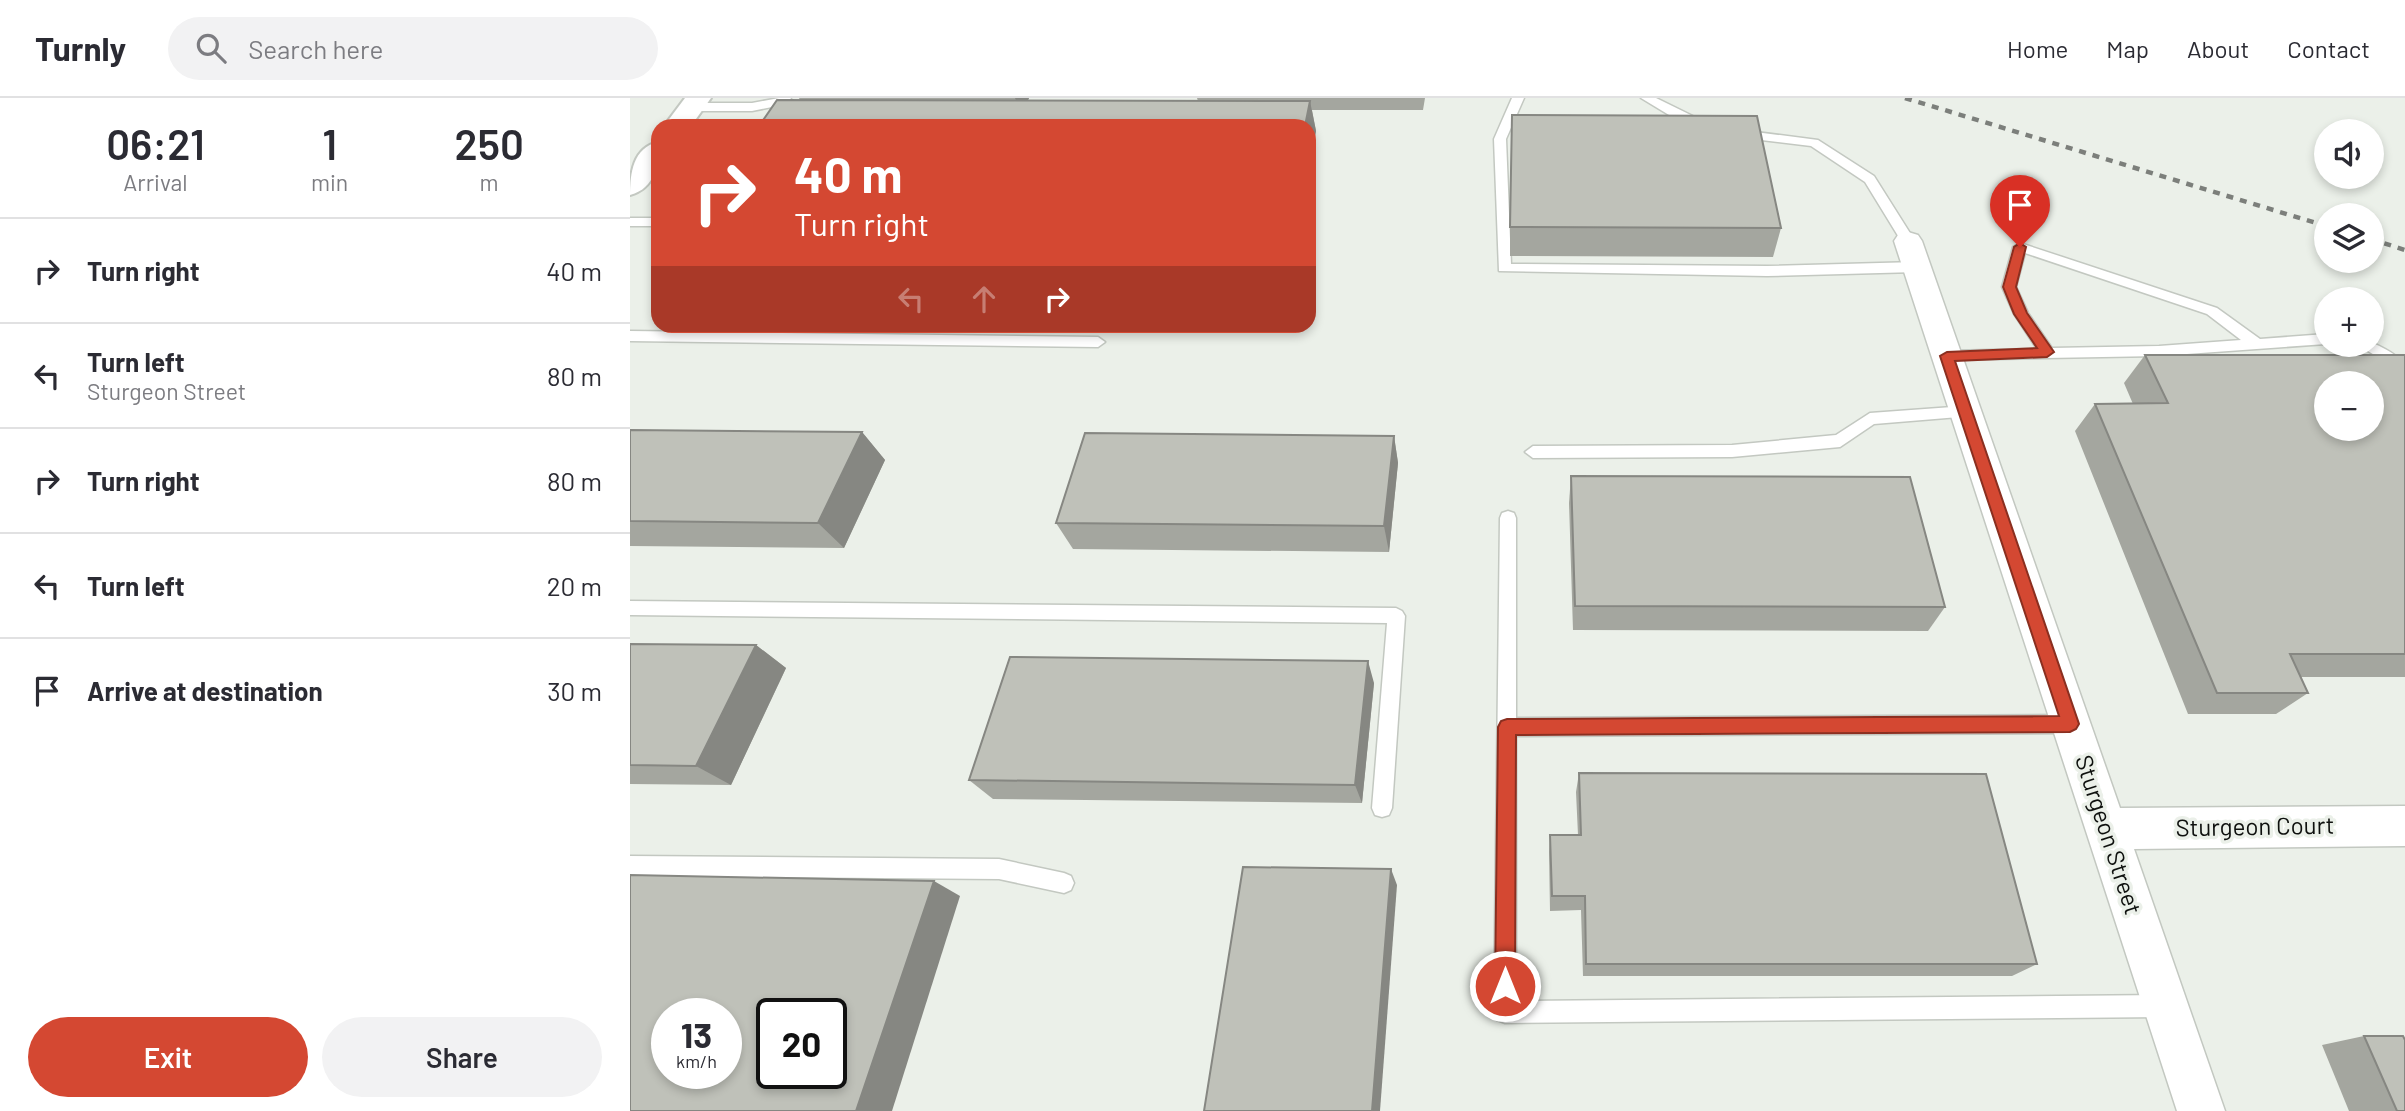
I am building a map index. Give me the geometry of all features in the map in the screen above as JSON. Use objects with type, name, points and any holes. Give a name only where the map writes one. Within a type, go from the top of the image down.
[{"type":"street","points":[[630,186],[651,159]]},
{"type":"street","name":"Sturgeon Street","points":[[1912,254],[2201,1111]]},
{"type":"street","name":"Sturgeon Court","points":[[2106,828],[2405,826]]},
{"type":"lane","points":[[689,110],[752,107],[783,101],[785,98]]},
{"type":"lane","points":[[1518,98],[1500,139],[1504,268],[1768,271],[1912,254],[1870,179],[1814,144],[1718,129],[1678,115],[1647,98]]},
{"type":"lane","points":[[630,222],[651,222]]},
{"type":"lane","points":[[2047,352],[2021,314],[2009,287],[2020,247],[2212,311],[2257,344]]},
{"type":"lane","points":[[630,336],[653,333]]},
{"type":"lane","points":[[746,333],[1098,342]]},
{"type":"lane","points":[[1947,356],[2160,351],[2314,340]]},
{"type":"lane","points":[[2384,354],[2391,358],[2405,379]]},
{"type":"lane","points":[[1533,452],[1732,451],[1800,445],[1840,441],[1870,419],[1966,412]]},
{"type":"lane","points":[[1508,518],[1505,1012],[2164,1006]]},
{"type":"lane","points":[[630,608],[1396,616],[1382,808]]},
{"type":"lane","points":[[1507,727],[2070,724]]},
{"type":"lane","points":[[630,866],[999,869],[1064,883]]},
{"type":"building","points":[[777,100],[1310,101],[1306,119],[764,119]]},
{"type":"building","points":[[1512,115],[1757,116],[1781,228],[1510,227]]},
{"type":"building","points":[[2145,355],[2405,355],[2405,654],[2290,654],[2308,693],[2217,693],[2095,404],[2168,403]]},
{"type":"building","points":[[630,430],[862,432],[818,523],[630,521]]},
{"type":"building","points":[[1085,433],[1394,436],[1384,526],[1056,523]]},
{"type":"building","points":[[1571,476],[1910,477],[1945,607],[1575,606]]},
{"type":"building","points":[[630,644],[756,645],[696,766],[630,765]]},
{"type":"building","points":[[1010,657],[1368,661],[1355,785],[969,780]]},
{"type":"building","points":[[1579,773],[1986,774],[2037,964],[1586,964],[1585,896],[1552,896],[1550,835],[1581,835]]},
{"type":"building","points":[[1243,867],[1391,869],[1372,1111],[1204,1111]]},
{"type":"building","points":[[630,875],[934,881],[856,1111],[630,1111]]},
{"type":"building","points":[[2364,1036],[2403,1036],[2405,1111],[2397,1111]]},
{"type":"railway","points":[[1905,98],[2314,222]]},
{"type":"railway","points":[[2384,243],[2405,250]]},
{"type":"route","points":[[1505,986],[1507,727],[2070,724],[1947,356],[2047,352],[2021,314],[2009,287],[2020,247]]}]
